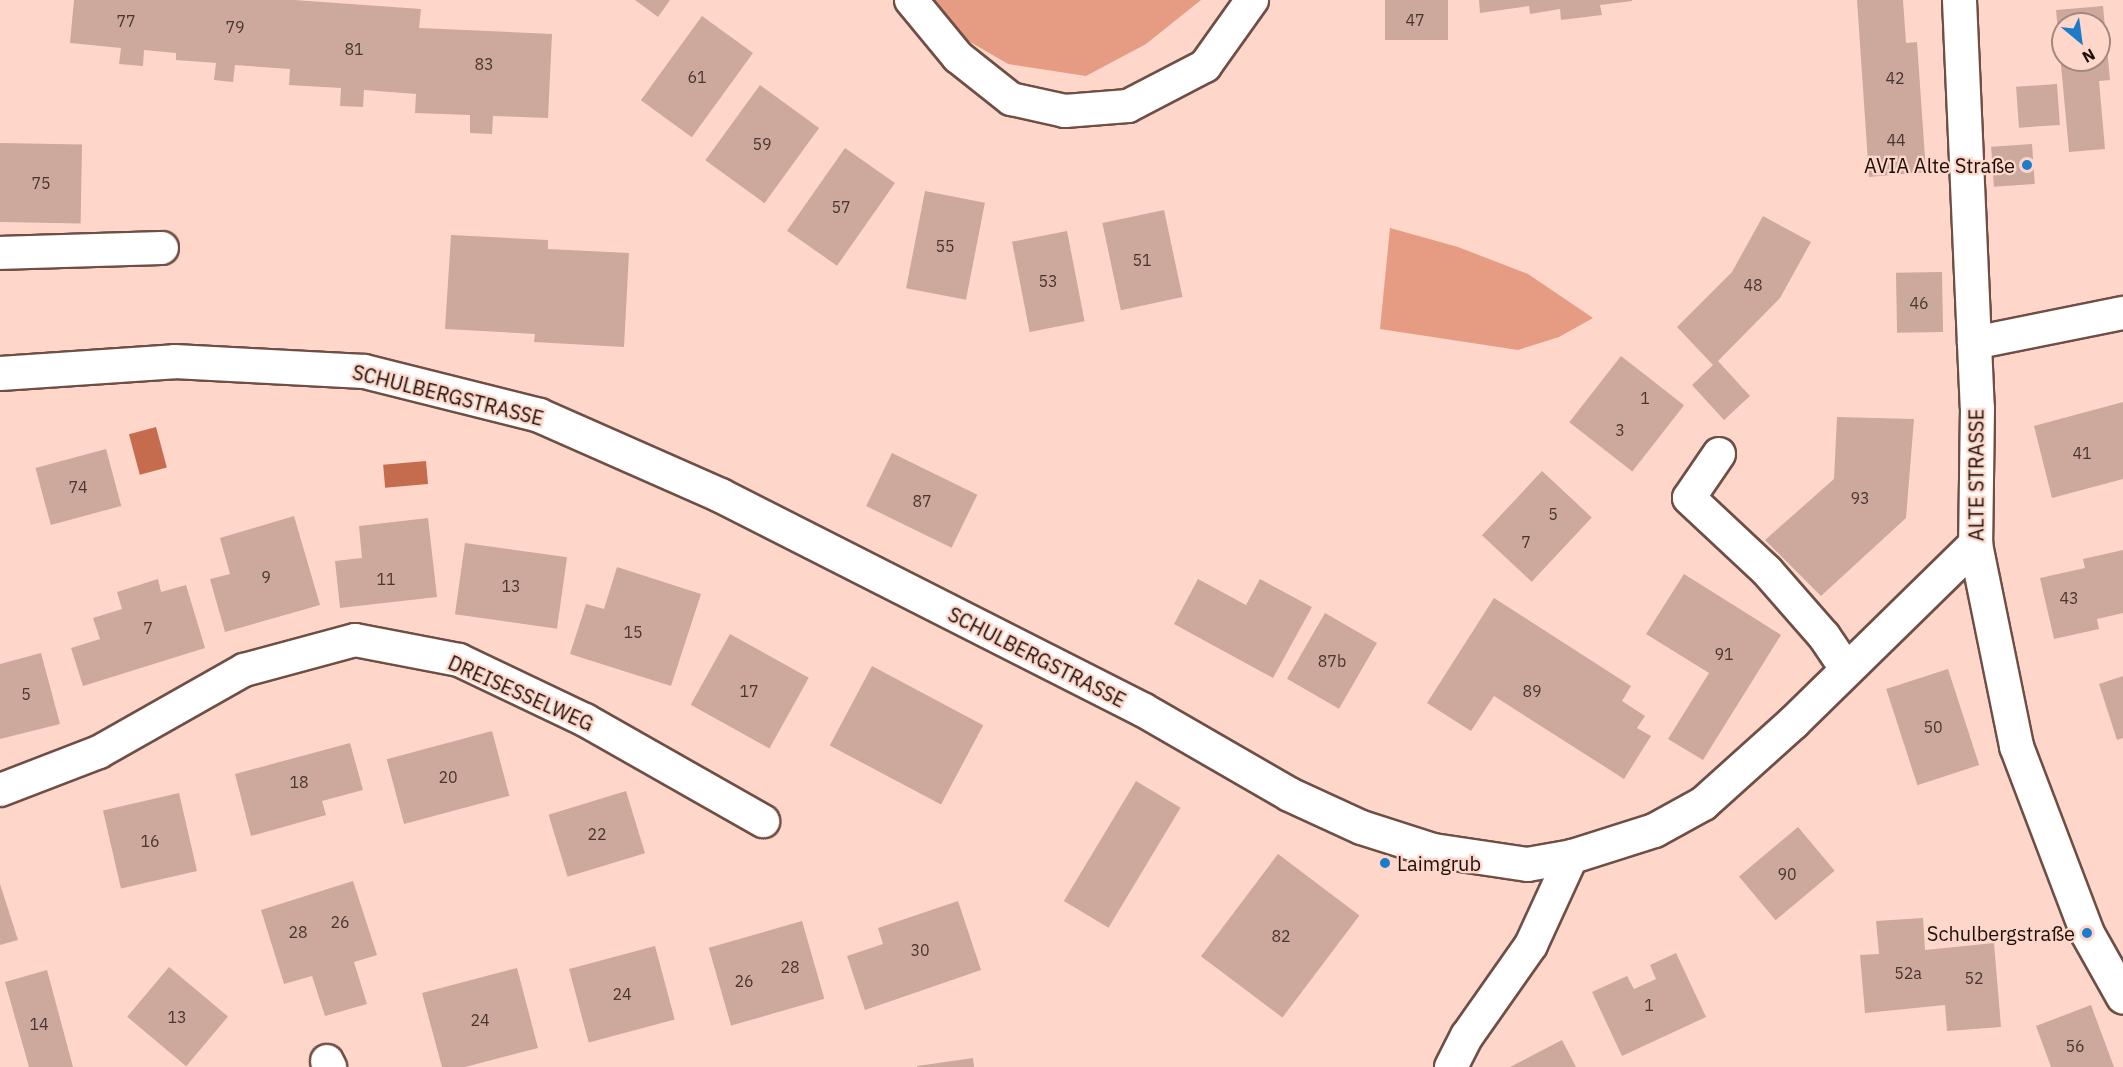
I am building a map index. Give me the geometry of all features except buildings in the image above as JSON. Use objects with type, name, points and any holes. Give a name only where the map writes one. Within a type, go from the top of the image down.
[{"type":"street","points":[[911,0],[958,57],[1011,99],[1065,111],[1128,106],[1205,66],[1252,0]]},
{"type":"street","name":"ALTE STRASSE","points":[[1959,0],[1974,343],[1975,544],[2016,746],[2087,933],[2123,997]]},
{"type":"street","points":[[0,253],[162,248]]},
{"type":"street","points":[[1974,343],[2123,313]]},
{"type":"street","name":"SCHULBERGSTRASSE","points":[[0,373],[174,361],[364,371],[539,415],[720,495],[1142,709],[1289,794],[1361,827],[1433,850],[1527,864],[1572,856],[1654,830],[1704,803],[1975,544]]},
{"type":"street","points":[[1719,454],[1689,498],[1767,571],[1824,636],[1846,669]]},
{"type":"street","name":"DREISESSELWEG","points":[[0,790],[99,752],[244,670],[355,640],[459,660],[585,720],[763,821]]},
{"type":"street","points":[[1451,1067],[1467,1036],[1531,945],[1572,856]]},
{"type":"shaded area","points":[[933,0],[1201,0],[1146,44],[1086,76],[1008,64],[960,36]]},
{"type":"shaded area","points":[[1390,228],[1458,247],[1528,274],[1593,318],[1559,337],[1518,350],[1380,329]]},
{"type":"shaded area","points":[[156,427],[167,468],[140,475],[129,434]]},
{"type":"shaded area","points":[[426,461],[428,484],[385,488],[383,465]]},
{"type":"place","name":"AVIA Alte Straße","points":[[2027,165]]},
{"type":"place","name":"Laimgrub","points":[[1385,863]]},
{"type":"place","name":"Schulbergstraße","points":[[2087,933]]}]
